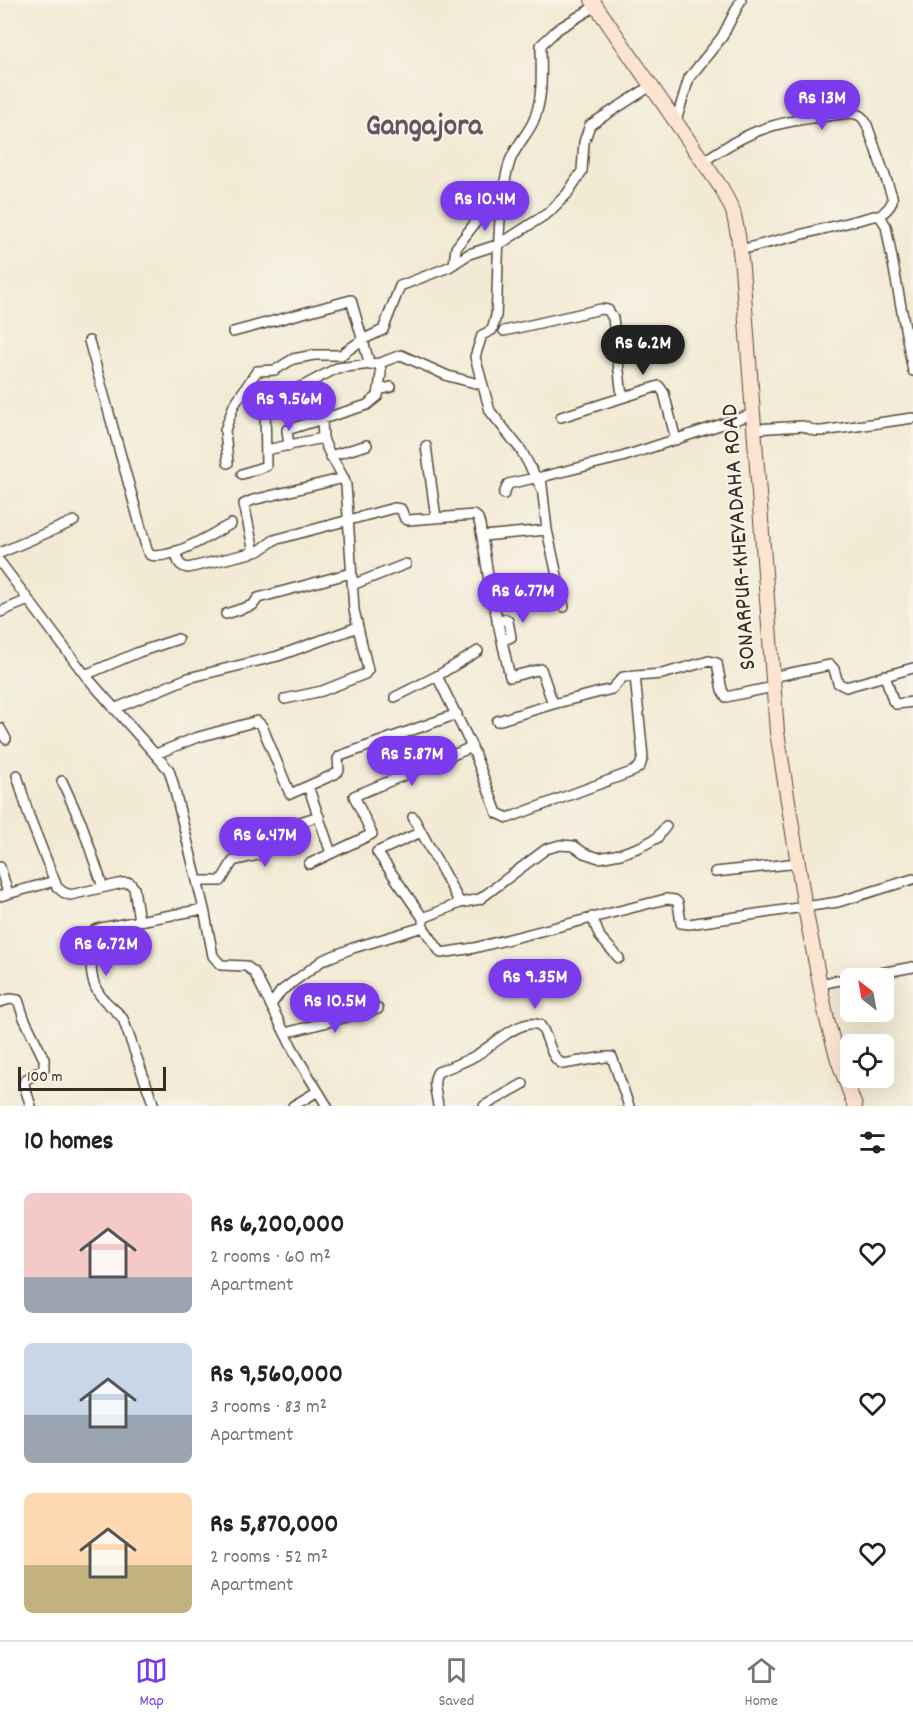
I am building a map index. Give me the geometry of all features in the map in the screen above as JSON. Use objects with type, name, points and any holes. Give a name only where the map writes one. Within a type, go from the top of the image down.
[{"type":"main road","name":"SONARPUR-KHEYADAHA ROAD","points":[[594,3],[704,161],[733,211],[740,250],[777,732],[805,908],[820,984],[833,1044],[855,1106]]},
{"type":"street","points":[[676,121],[689,78],[722,37],[741,0]]},
{"type":"street","points":[[564,607],[538,477],[521,450],[490,411],[475,357],[482,335],[492,330],[496,316],[503,194],[511,159],[534,121],[539,106],[541,45],[558,29],[594,3]]},
{"type":"street","points":[[228,463],[225,430],[234,405],[257,371],[275,370],[293,359],[314,355],[341,355],[362,340],[383,330],[400,286],[431,275],[469,254],[500,244],[548,213],[567,194],[582,171],[584,142],[590,125],[651,86]]},
{"type":"street","points":[[704,161],[733,143],[783,123],[850,113],[863,117],[867,125],[892,196],[891,205],[880,216],[740,250]]},
{"type":"street","points":[[454,264],[456,248],[485,210],[503,194]]},
{"type":"street","points":[[880,216],[886,226],[913,371]]},
{"type":"street","points":[[233,332],[351,300],[370,365]]},
{"type":"street","points":[[504,332],[601,309],[608,310],[613,318],[622,397]]},
{"type":"street","points":[[89,341],[150,555],[156,556],[176,551],[231,524]]},
{"type":"street","points":[[242,474],[266,466],[265,400],[303,386],[337,368],[380,363],[401,355],[448,376],[483,385]]},
{"type":"street","points":[[289,446],[287,430],[367,405],[378,396],[380,363]]},
{"type":"street","points":[[561,417],[659,386],[664,393],[675,440]]},
{"type":"street","points":[[379,390],[391,387]]},
{"type":"street","points":[[504,494],[508,484],[622,457],[753,414]]},
{"type":"street","points":[[754,429],[803,426],[822,431],[913,418]]},
{"type":"street","points":[[285,699],[322,691],[366,674],[368,665],[354,610],[344,478],[330,456],[323,438],[322,420]]},
{"type":"street","points":[[266,450],[323,438]]},
{"type":"street","points":[[330,456],[367,445]]},
{"type":"street","points":[[426,446],[435,518]]},
{"type":"street","points":[[254,552],[244,504],[247,501],[344,478]]},
{"type":"street","points":[[176,551],[179,563],[182,567],[188,568],[254,552],[263,549],[274,540],[398,508],[401,508],[405,519],[408,520],[474,515],[478,518],[483,536],[490,587],[510,677],[541,669],[553,704]]},
{"type":"street","points":[[0,553],[74,521]]},
{"type":"street","points":[[483,536],[547,531]]},
{"type":"street","points":[[0,562],[85,675],[169,770],[204,909],[213,956],[221,965],[251,968],[297,1057],[327,1106]]},
{"type":"street","points":[[352,585],[406,564]]},
{"type":"street","points":[[226,614],[253,605],[258,598],[351,573]]},
{"type":"street","points":[[0,612],[28,600]]},
{"type":"street","points":[[114,710],[188,678],[278,656],[358,627]]},
{"type":"street","points":[[85,675],[139,652],[178,639]]},
{"type":"street","points":[[395,697],[437,676],[478,651]]},
{"type":"street","points":[[498,721],[606,691],[616,686],[620,679],[662,674],[714,661],[717,663],[722,690],[726,697],[825,665],[830,665],[834,669],[838,682],[841,686],[846,687],[913,668]]},
{"type":"street","points":[[885,675],[896,704],[913,702]]},
{"type":"street","points":[[437,676],[472,747],[496,813],[508,818],[634,771],[643,762],[635,676]]},
{"type":"street","points":[[156,754],[195,738],[257,721],[262,726],[290,794],[339,770],[340,756],[457,714]]},
{"type":"street","points":[[0,728],[6,739]]},
{"type":"street","points":[[309,864],[372,834],[354,796],[472,747]]},
{"type":"street","points":[[18,775],[27,810],[55,881],[63,892],[70,895],[130,883],[134,888],[139,921]]},
{"type":"street","points":[[62,781],[82,825],[103,887]]},
{"type":"street","points":[[308,786],[331,853]]},
{"type":"street","points":[[197,881],[221,881],[233,861],[262,854],[262,834],[319,816]]},
{"type":"street","points":[[413,817],[460,903]]},
{"type":"street","points":[[271,1005],[281,991],[322,960],[423,923],[460,903],[480,899],[546,849],[560,844],[574,846],[584,853],[599,858],[620,854],[657,838],[666,826]]},
{"type":"street","points":[[421,832],[377,852],[441,953],[474,948],[671,898],[678,903],[680,919],[685,924],[838,902],[913,879]]},
{"type":"street","points":[[715,872],[798,863]]},
{"type":"street","points":[[0,867],[4,895],[55,881]]},
{"type":"street","points":[[154,1106],[123,1019],[117,1010],[99,994],[91,975],[92,935],[95,930],[204,909]]},
{"type":"street","points":[[592,917],[600,937],[619,958]]},
{"type":"street","points":[[894,970],[913,967]]},
{"type":"street","points":[[820,984],[840,980]]},
{"type":"street","points":[[0,1002],[9,999],[18,1000],[44,1059],[44,1069],[25,1080],[24,1085],[31,1106]]},
{"type":"street","points":[[285,1033],[378,1009]]},
{"type":"street","points":[[438,1106],[434,1076],[438,1072],[473,1057],[515,1029],[530,1023],[540,1025],[544,1030],[554,1058],[558,1062],[563,1064],[605,1057],[612,1058],[629,1106]]},
{"type":"street","points":[[484,1106],[523,1084]]},
{"type":"street","points":[[293,1106],[318,1091]]},
{"type":"district","name":"Gangajora","points":[[424,128]]}]
